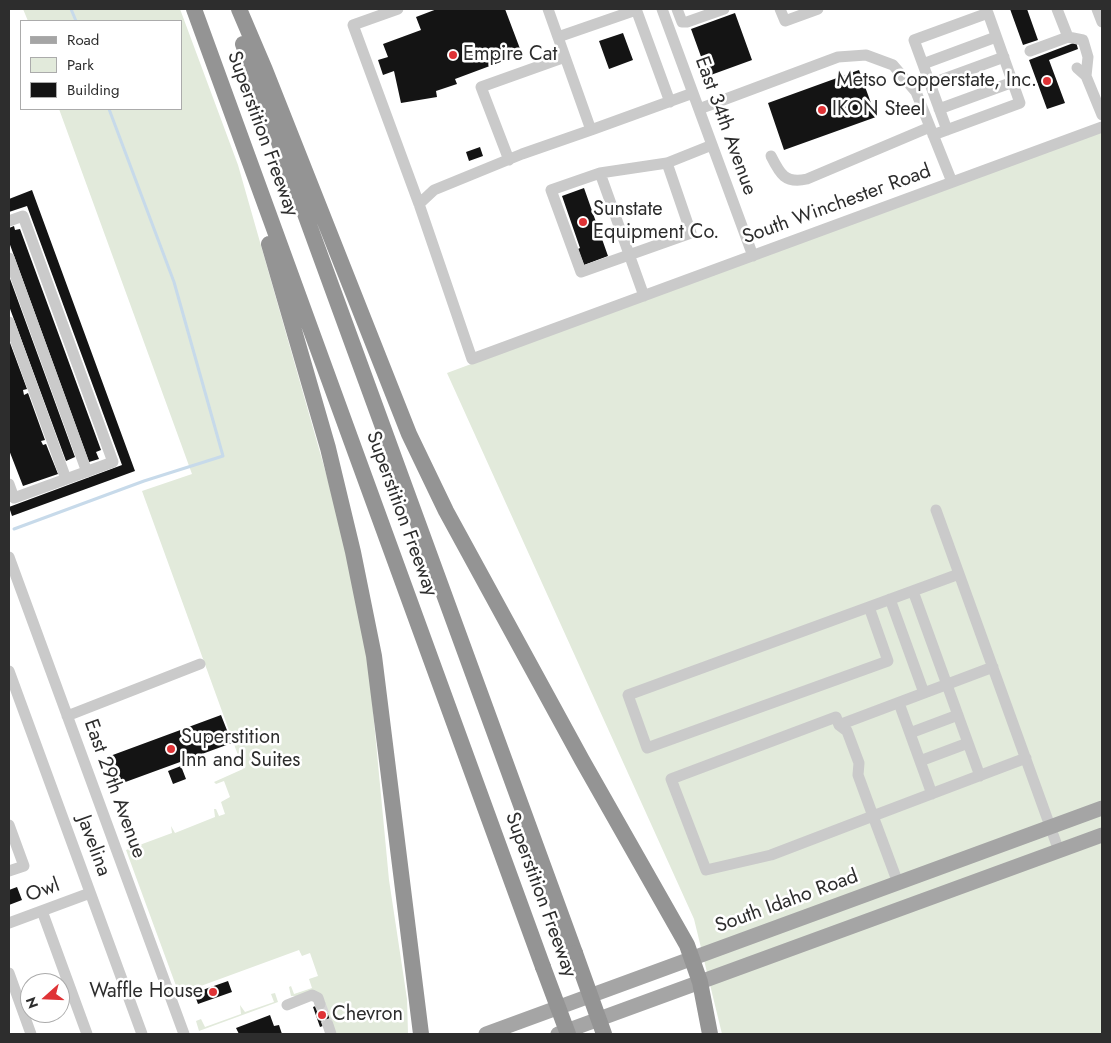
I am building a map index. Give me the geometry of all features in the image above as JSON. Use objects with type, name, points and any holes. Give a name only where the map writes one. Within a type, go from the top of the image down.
[{"type":"highway","name":"Superstition Freeway","points":[[194,9],[568,1034]]},
{"type":"highway","name":"Superstition Freeway","points":[[230,9],[604,1034]]},
{"type":"highway","points":[[239,9],[265,70],[376,354],[413,442],[450,519],[582,760],[687,945],[700,982],[710,1034]]},
{"type":"highway","points":[[241,138],[328,448],[353,552],[374,656],[421,1034]]},
{"type":"main road","name":"South Idaho Road","points":[[486,1034],[1102,808]]},
{"type":"main road","points":[[558,1034],[1102,835]]},
{"type":"street","points":[[398,9],[353,25],[419,204],[434,190],[508,160],[693,93]]},
{"type":"street","points":[[548,9],[591,130]]},
{"type":"street","points":[[558,37],[636,9],[670,102]]},
{"type":"street","points":[[663,12],[677,9],[682,22],[687,22],[724,9]]},
{"type":"street","points":[[780,9],[785,21],[818,9]]},
{"type":"street","points":[[1057,9],[1068,37]]},
{"type":"street","points":[[1098,9],[1102,22]]},
{"type":"street","name":"East 34th Avenue","points":[[663,12],[753,256]]},
{"type":"street","points":[[771,156],[778,171],[796,182],[932,131],[947,130],[1020,103],[988,13],[914,40],[947,130]]},
{"type":"street","points":[[923,64],[996,37]]},
{"type":"street","points":[[1030,51],[1068,37],[1082,40],[1088,57],[1086,76],[1102,115]]},
{"type":"street","points":[[698,109],[838,57],[866,55],[893,66],[916,92],[952,182]]},
{"type":"street","points":[[508,160],[481,86],[565,57]]},
{"type":"street","points":[[930,84],[1004,57]]},
{"type":"street","points":[[1076,68],[1086,76]]},
{"type":"street","points":[[939,109],[1013,82]]},
{"type":"street","name":"South Winchester Road","points":[[419,204],[472,359],[1102,127]]},
{"type":"street","points":[[666,163],[691,233],[581,272],[551,190],[600,173],[666,163],[712,145]]},
{"type":"street","points":[[600,173],[644,296]]},
{"type":"street","points":[[9,221],[23,216],[113,462],[14,498],[10,491]]},
{"type":"street","points":[[9,258],[87,472]]},
{"type":"street","points":[[9,322],[66,479]]},
{"type":"street","points":[[936,510],[1060,851]]},
{"type":"street","name":"East 29th Avenue","points":[[9,557],[184,1034]]},
{"type":"street","points":[[869,607],[888,661],[647,748],[628,695],[959,574]]},
{"type":"street","points":[[913,591],[980,776]]},
{"type":"street","points":[[890,599],[924,693]]},
{"type":"street","points":[[67,716],[200,664]]},
{"type":"street","points":[[839,725],[993,668]]},
{"type":"street","name":"Javelina","points":[[9,671],[142,1034]]},
{"type":"street","points":[[899,703],[932,794]]},
{"type":"street","points":[[910,733],[958,715]]},
{"type":"street","points":[[898,883],[873,816],[858,775],[859,763],[848,731],[839,725],[836,717],[671,778],[706,870],[771,855],[873,816],[980,776],[1026,758]]},
{"type":"street","points":[[920,760],[968,743]]},
{"type":"street","points":[[9,824],[24,866],[9,871]]},
{"type":"street","name":"Owl","points":[[9,923],[90,894]]},
{"type":"street","points":[[42,911],[86,1034]]},
{"type":"street","points":[[9,973],[31,1034]]},
{"type":"street","points":[[288,1005],[312,995],[318,998],[320,1004]]},
{"type":"green space","points":[[23,9],[180,9],[238,165],[337,512],[368,658],[389,880],[407,999],[408,1034],[334,1034],[319,996],[291,996],[289,987],[291,986],[294,994],[312,988],[309,979],[318,976],[310,953],[302,956],[299,950],[179,994],[126,850],[172,833],[171,826],[175,833],[215,817],[214,809],[216,809],[219,816],[225,814],[221,802],[230,797],[224,781],[216,784],[214,782],[243,769],[142,491],[192,474],[59,110],[182,110],[182,20],[28,20]]},
{"type":"green space","points":[[1102,129],[1102,1034],[722,1034],[694,919],[447,373]]},
{"type":"green space","points":[[275,993],[278,1002],[199,1031],[196,1021],[201,1019],[205,1027],[241,1014],[240,1005],[245,1012],[274,1002],[271,994]]},
{"type":"building","name":"Empire Cat","points":[[437,9],[505,9],[522,54],[455,79],[457,84],[436,91],[437,97],[401,103],[394,71],[383,75],[378,60],[388,57],[383,44],[421,30],[416,17]]},
{"type":"building","points":[[1010,9],[1027,9],[1038,40],[1023,45]]},
{"type":"building","points":[[735,13],[752,60],[708,76],[691,29]]},
{"type":"building","points":[[623,33],[633,60],[609,69],[599,41]]},
{"type":"building","name":"Metso Copperstate, Inc.","points":[[1076,42],[1078,49],[1049,60],[1065,103],[1047,109],[1029,60]]},
{"type":"building","name":"IKON Steel","points":[[859,70],[876,117],[784,150],[768,103]]},
{"type":"building","points":[[480,147],[483,156],[469,161],[466,152]]},
{"type":"building","name":"Sunstate Equipment Co.","points":[[584,188],[608,256],[584,265],[562,196]]},
{"type":"building","points":[[32,190],[135,471],[12,516],[9,507],[122,465],[27,206],[9,212],[9,199]]},
{"type":"building","points":[[14,226],[15,230],[20,229],[101,450],[96,452],[99,459],[89,462],[9,242],[9,228]]},
{"type":"building","points":[[9,276],[75,457],[66,461],[9,306]]},
{"type":"building","points":[[9,340],[27,389],[23,390],[24,395],[28,393],[45,440],[41,441],[43,445],[46,444],[58,474],[23,486],[9,450]]},
{"type":"building","name":"Superstition Inn and Suites","points":[[221,715],[232,743],[120,784],[110,756]]},
{"type":"building","points":[[181,766],[186,779],[173,784],[168,771]]},
{"type":"building","points":[[17,887],[22,900],[9,905],[9,890]]},
{"type":"building","name":"Waffle House","points":[[228,981],[232,992],[198,1004],[194,993]]},
{"type":"building","name":"Chevron","points":[[324,1003],[331,1023],[320,1027],[313,1007]]},
{"type":"building","name":"Chevron","points":[[270,1015],[274,1026],[279,1025],[282,1034],[239,1034],[236,1028]]},
{"type":"waterway","points":[[71,9],[76,20]]},
{"type":"waterway","points":[[14,529],[144,481],[223,456],[174,282],[109,110]]},
{"type":"tunnel","points":[[320,1004],[328,1025]]},
{"type":"place","name":"Empire Cat","points":[[453,55]]},
{"type":"place","name":"Metso Copperstate, Inc.","points":[[1047,81]]},
{"type":"place","name":"IKON Steel","points":[[822,110]]},
{"type":"place","name":"Sunstate Equipment Co.","points":[[583,222]]},
{"type":"place","name":"Superstition Inn and Suites","points":[[171,749]]},
{"type":"place","name":"Waffle House","points":[[213,992]]},
{"type":"place","name":"Chevron","points":[[322,1015]]}]
